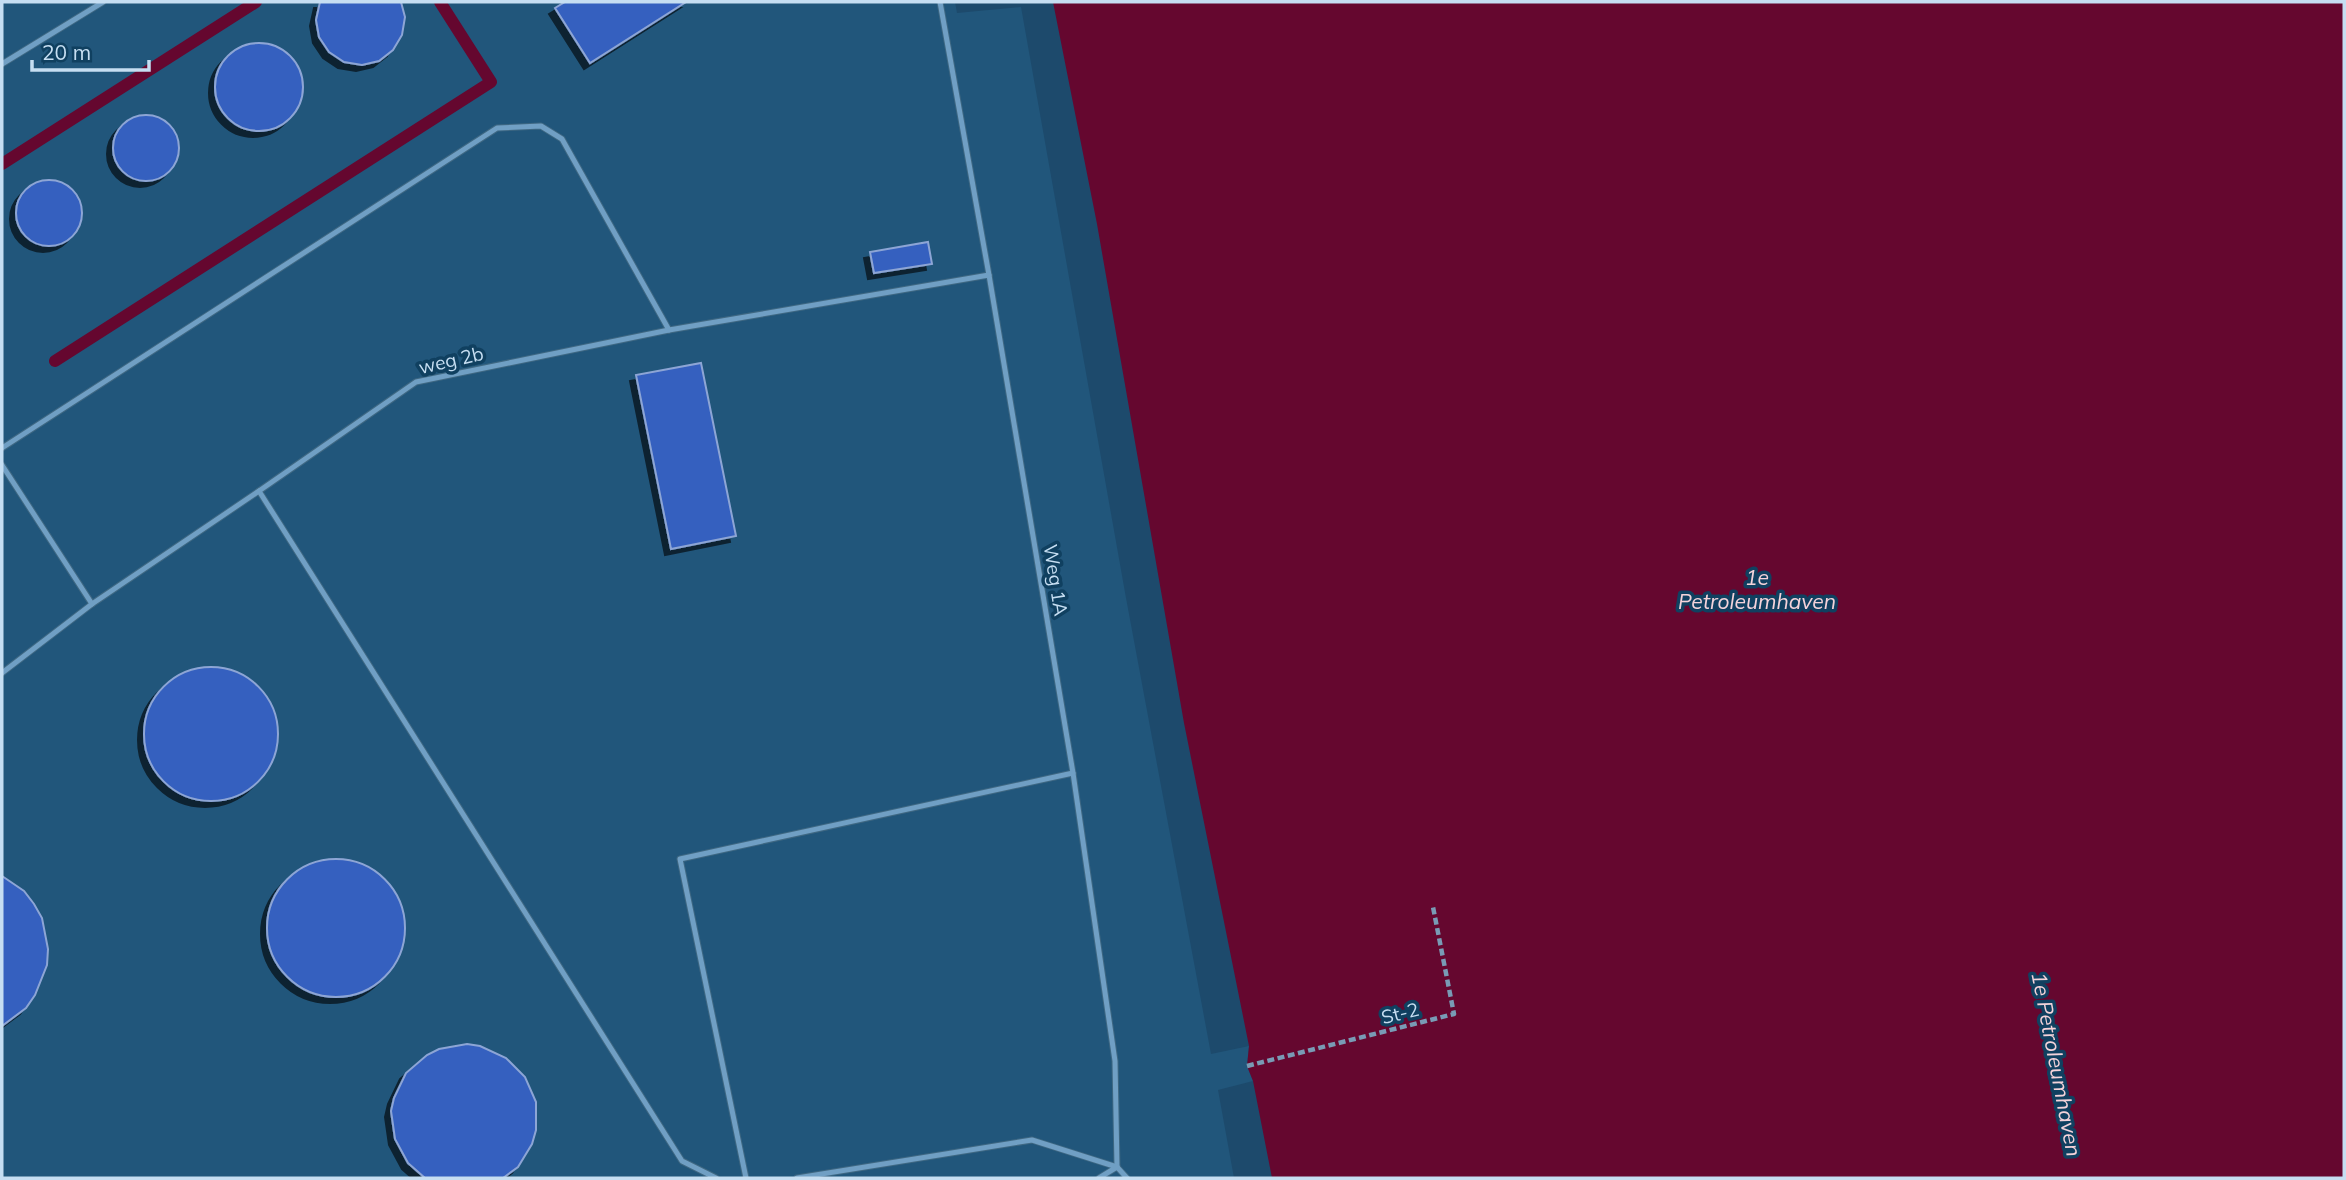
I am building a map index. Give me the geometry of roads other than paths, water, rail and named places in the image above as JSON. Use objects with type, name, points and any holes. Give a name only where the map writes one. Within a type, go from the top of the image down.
[{"type":"lane","points":[[2,64],[103,2]]},
{"type":"lane","name":"Weg 1A","points":[[940,2],[1073,773],[1115,1061],[1117,1167]]},
{"type":"lane","points":[[2,448],[497,128],[541,125],[562,139],[669,330]]},
{"type":"lane","name":"weg 2b","points":[[2,673],[92,604],[416,382],[669,330],[989,275]]},
{"type":"lane","points":[[2,465],[92,604]]},
{"type":"lane","points":[[259,491],[682,1161],[716,1178]]},
{"type":"lane","points":[[746,1178],[680,859],[1073,773]]},
{"type":"lane","points":[[797,1178],[1032,1140],[1117,1167],[1127,1178]]},
{"type":"lane","points":[[1099,1178],[1117,1167]]},
{"type":"water","name":"1e Petroleumhaven","points":[[1053,2],[2344,2],[2344,1178],[1272,1178],[1253,1081],[1247,1066],[1249,1046],[1184,723],[1097,224]]},
{"type":"waterway","points":[[2,164],[256,2]]},
{"type":"waterway","points":[[55,361],[491,82],[440,2]]}]
